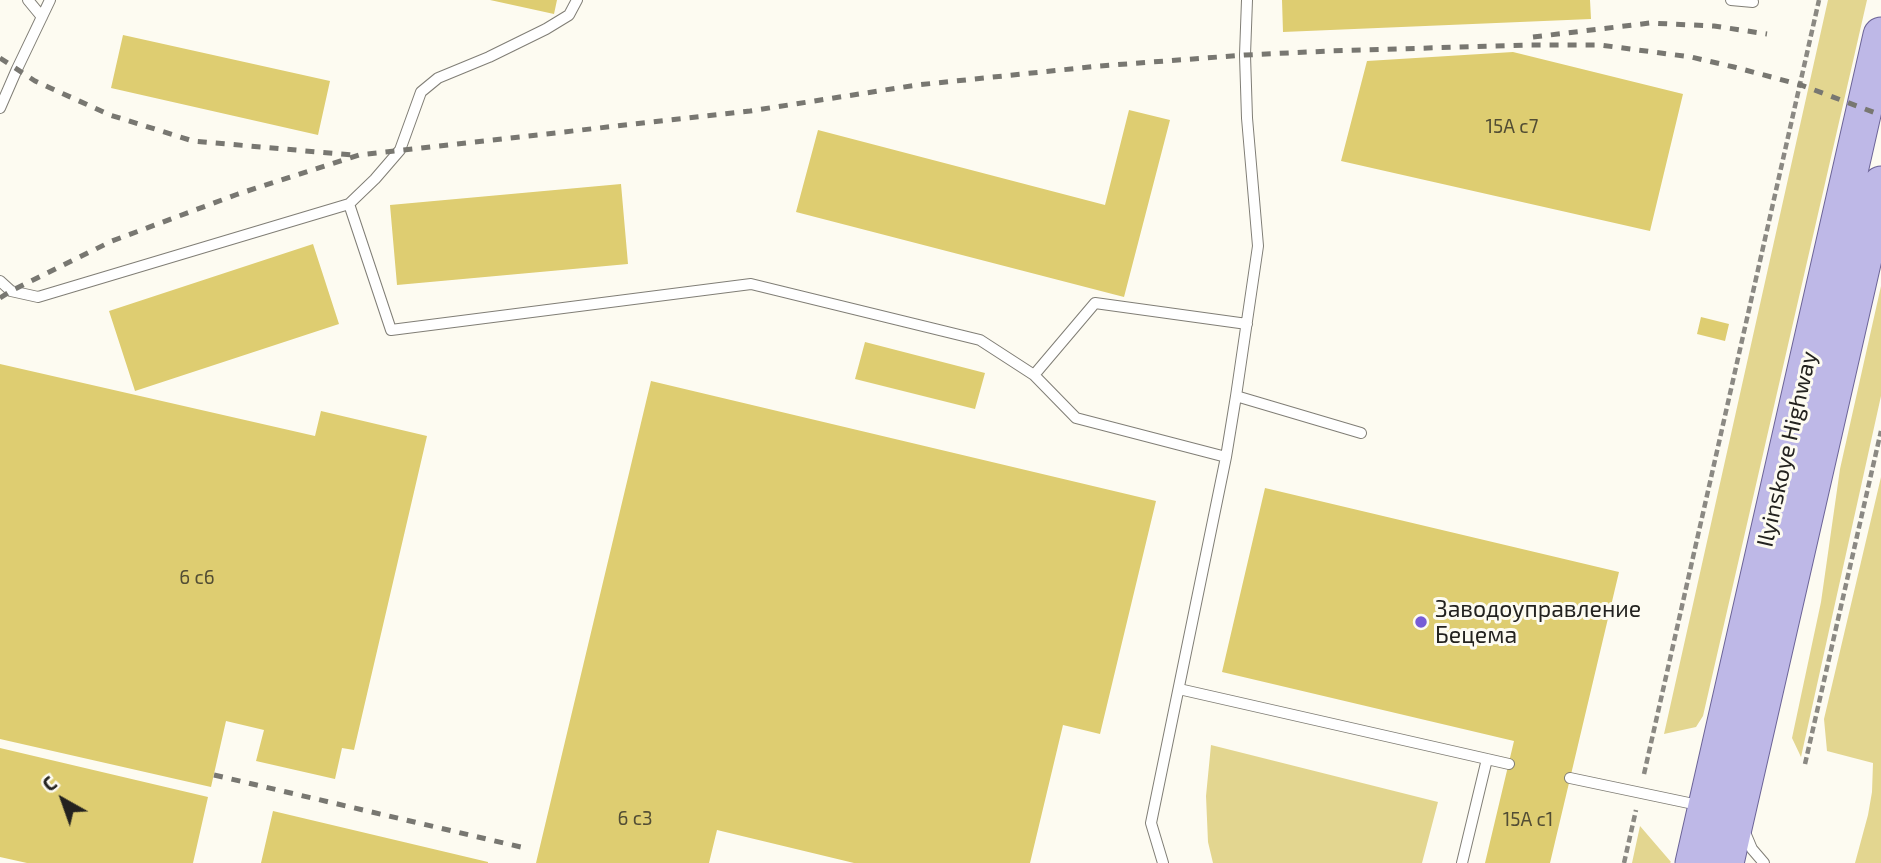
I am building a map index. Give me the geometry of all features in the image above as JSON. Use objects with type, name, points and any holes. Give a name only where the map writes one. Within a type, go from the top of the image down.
[{"type":"main road","name":"Ilyinskoye Highway","points":[[1693,863],[1881,35]]},
{"type":"main road","name":"Ilyinskoye Highway","points":[[1726,863],[1881,184]]},
{"type":"lane","points":[[28,0],[42,17]]},
{"type":"lane","points":[[0,108],[50,0]]},
{"type":"lane","points":[[0,281],[11,291],[38,297],[349,204],[376,179],[400,150],[421,92],[438,78],[546,29],[569,15],[577,0]]},
{"type":"lane","points":[[1163,863],[1151,823],[1226,457],[1258,246],[1246,80],[1247,0]]},
{"type":"lane","points":[[1731,0],[1753,2]]},
{"type":"lane","points":[[349,204],[391,330],[751,284],[979,340],[1034,375],[1076,418],[1226,457]]},
{"type":"lane","points":[[1034,375],[1095,303],[1247,324]]},
{"type":"lane","points":[[1236,396],[1361,433]]},
{"type":"lane","points":[[1179,689],[1509,764]]},
{"type":"lane","points":[[1462,863],[1486,759]]},
{"type":"lane","points":[[1570,778],[1706,807]]},
{"type":"lane","points":[[1741,796],[1744,828],[1752,849],[1764,863]]},
{"type":"path","points":[[1624,863],[1819,0]]},
{"type":"path","points":[[1805,764],[1881,431]]},
{"type":"shaded area","points":[[1828,0],[1867,0],[1703,716],[1696,727],[1664,734]]},
{"type":"shaded area","points":[[1881,286],[1881,396],[1801,757],[1792,738],[1821,602],[1840,469]]},
{"type":"shaded area","points":[[1881,477],[1881,863],[1855,863],[1868,815],[1873,763],[1827,751],[1824,719]]},
{"type":"shaded area","points":[[1211,745],[1438,802],[1422,863],[1213,863],[1208,842],[1206,796]]},
{"type":"shaded area","points":[[1640,826],[1671,862],[1670,863],[1632,863]]},
{"type":"building","points":[[490,0],[557,0],[554,14]]},
{"type":"building","points":[[1282,0],[1590,0],[1591,19],[1283,32]]},
{"type":"building","points":[[123,35],[330,81],[318,135],[111,88]]},
{"type":"building","points":[[1513,52],[1683,94],[1650,231],[1341,161],[1367,61]]},
{"type":"building","points":[[1129,110],[1170,120],[1124,297],[796,212],[818,130],[1105,205]]},
{"type":"building","points":[[621,184],[628,264],[397,285],[390,205]]},
{"type":"building","points":[[313,244],[339,324],[135,391],[109,311]]},
{"type":"building","points":[[1701,317],[1729,324],[1725,341],[1697,334]]},
{"type":"building","points":[[865,342],[985,373],[975,409],[855,379]]},
{"type":"building","points":[[0,364],[315,436],[321,411],[427,436],[354,750],[342,748],[335,779],[256,761],[264,730],[226,721],[211,787],[0,739]]},
{"type":"building","points":[[651,381],[1156,501],[1100,734],[1063,725],[1030,863],[854,863],[717,830],[709,863],[536,863]]},
{"type":"building","name":"Заводоуправление Бецема","points":[[1265,488],[1619,572],[1550,863],[1485,863],[1514,741],[1222,672]]},
{"type":"building","points":[[0,748],[208,797],[193,863],[27,863],[0,857]]},
{"type":"building","points":[[273,811],[488,862],[488,863],[261,863]]},
{"type":"railway","points":[[1533,37],[1650,23],[1714,26],[1767,34]]},
{"type":"railway","points":[[0,298],[112,241],[238,194],[359,155],[750,111],[917,85],[1099,66],[1329,51],[1600,45],[1691,57],[1734,67],[1801,85],[1881,115]]},
{"type":"railway","points":[[0,58],[35,81],[110,115],[193,141],[352,155]]},
{"type":"railway","points":[[214,775],[525,848]]},
{"type":"place","name":"Заводоуправление Бецема","points":[[1421,622]]}]
